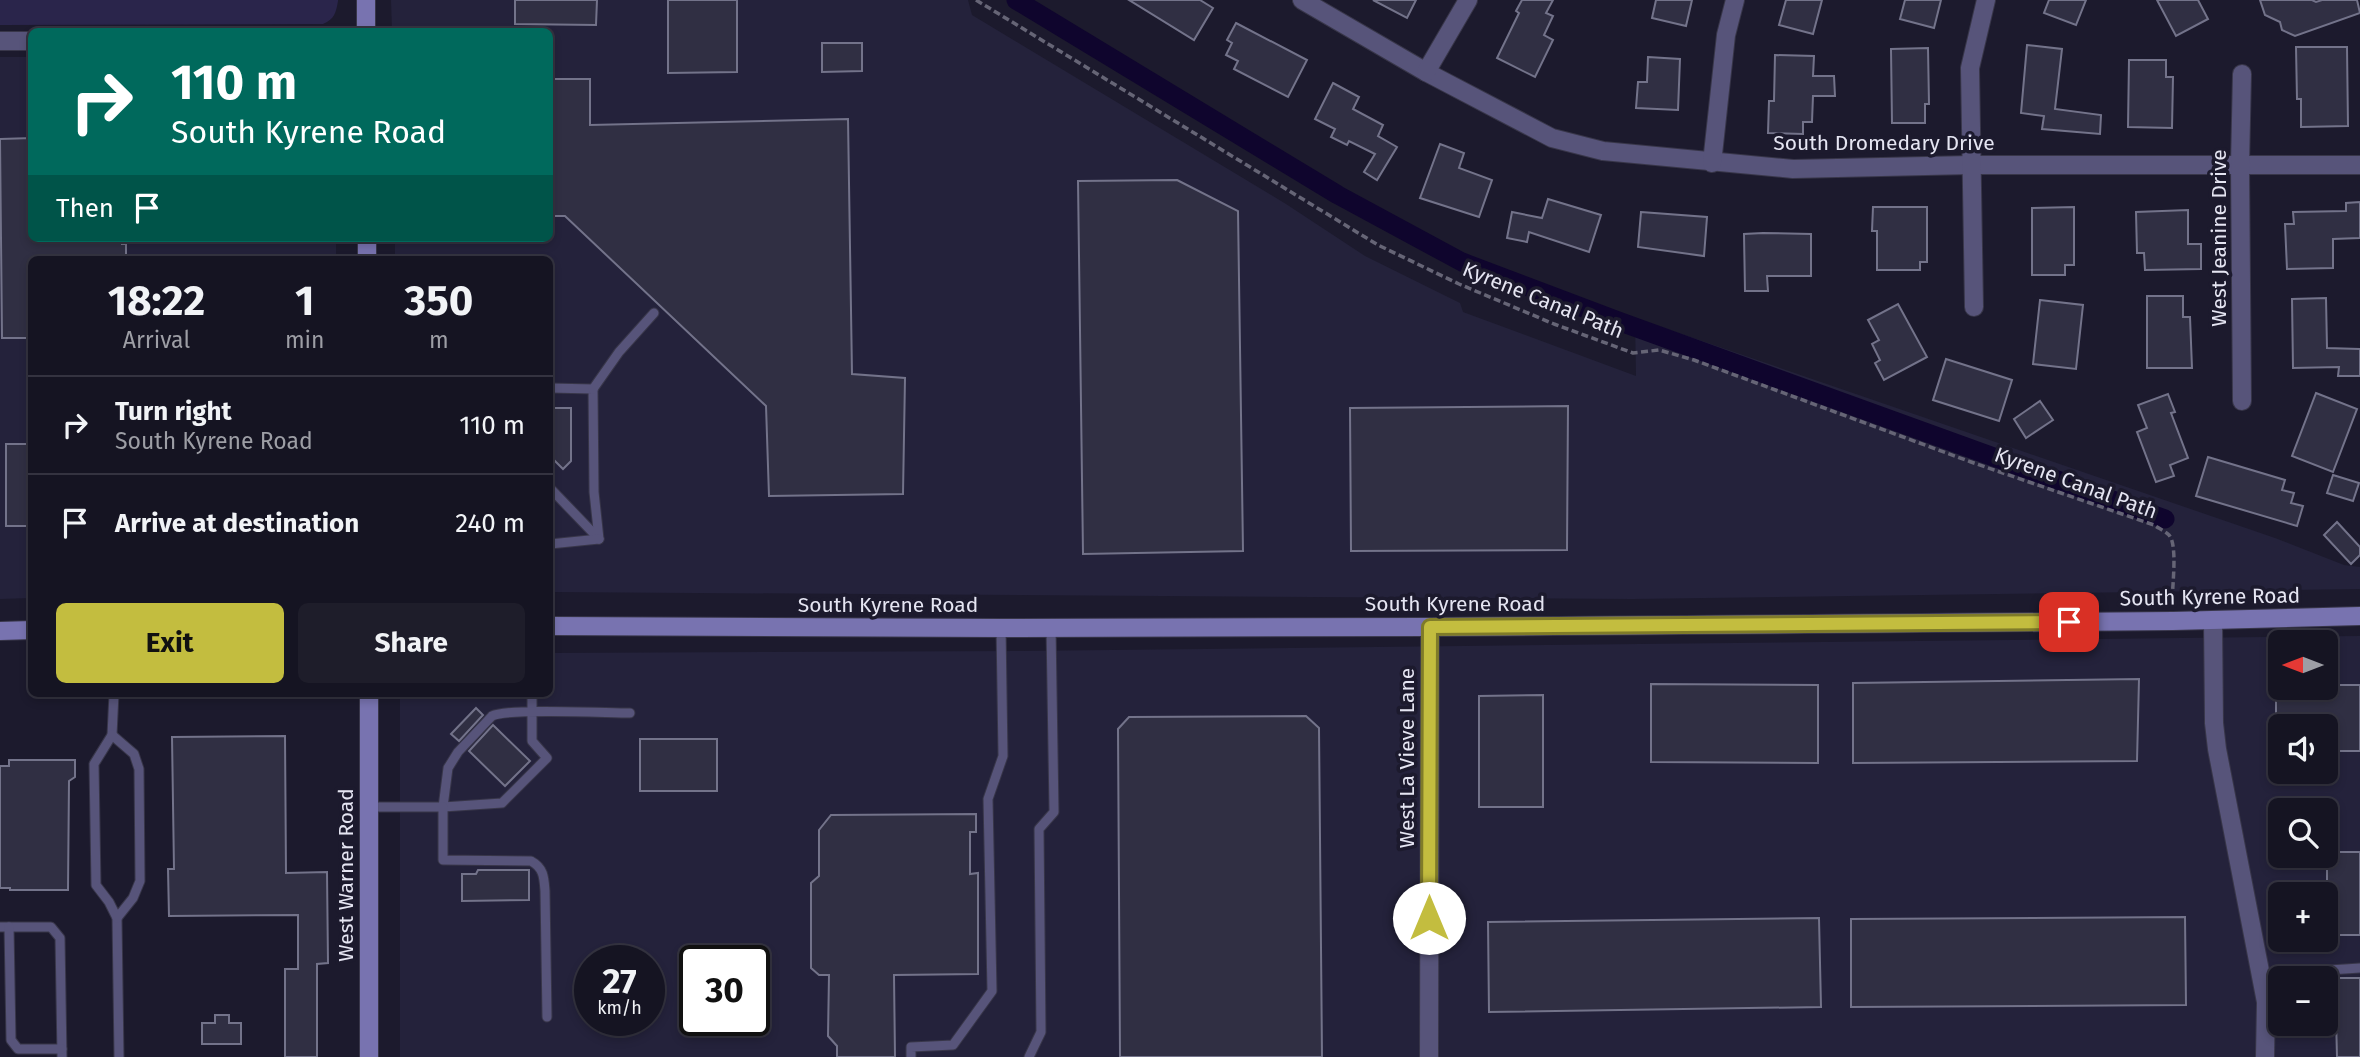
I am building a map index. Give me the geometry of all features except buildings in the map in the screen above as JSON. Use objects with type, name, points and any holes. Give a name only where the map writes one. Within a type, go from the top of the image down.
[{"type":"main road","points":[[366,0],[366,28]]},
{"type":"main road","name":"South Kyrene Road","points":[[553,626],[1430,627],[2213,620],[2360,616]]},
{"type":"main road","points":[[0,631],[28,631]]},
{"type":"main road","name":"West Warner Road","points":[[369,697],[369,1057]]},
{"type":"street","name":"South Dromedary Drive","points":[[1301,0],[1426,72],[1552,138],[1603,150],[1793,169],[1970,165],[2360,165]]},
{"type":"street","points":[[1426,72],[1468,0]]},
{"type":"street","points":[[1712,163],[1726,35],[1735,0]]},
{"type":"street","points":[[1974,307],[1970,68],[1986,0]]},
{"type":"street","points":[[0,41],[28,41]]},
{"type":"street","name":"West Jeanine Drive","points":[[2242,74],[2242,401]]},
{"type":"street","points":[[2213,620],[2214,723],[2217,749],[2266,1002],[2265,1057]]},
{"type":"street","name":"West La Vieve Lane","points":[[1429,1057],[1430,627]]},
{"type":"lane","points":[[599,539],[594,492],[593,389],[619,352],[654,313]]},
{"type":"lane","points":[[553,388],[593,389]]},
{"type":"lane","points":[[553,491],[599,539]]},
{"type":"lane","points":[[553,544],[599,539]]},
{"type":"lane","points":[[911,1057],[911,1047],[953,1045],[992,991],[988,799],[1003,756],[1001,628]]},
{"type":"lane","points":[[1029,1057],[1041,1032],[1039,829],[1054,812],[1051,628]]},
{"type":"lane","points":[[114,697],[112,735],[94,764],[96,885],[109,902],[117,919],[119,1057]]},
{"type":"lane","points":[[369,807],[443,807],[502,803],[547,758],[532,741],[532,697]]},
{"type":"lane","points":[[547,1017],[543,873],[538,865],[531,861],[443,860],[443,807],[448,768],[458,752],[499,712],[629,713]]},
{"type":"lane","points":[[112,735],[134,754],[139,769],[140,881],[133,898],[117,919]]},
{"type":"lane","points":[[4,927],[51,927],[60,938],[62,1053],[18,1049],[11,1040],[4,927]]},
{"type":"lane","points":[[2338,969],[2360,968]]},
{"type":"path","name":"Kyrene Canal Path","points":[[976,0],[1378,245],[1459,284],[1554,324],[1633,353],[1658,350],[1694,360],[1971,462],[2154,525],[2170,536],[2175,551],[2172,590]]},
{"type":"shaded area","points":[[0,0],[338,1],[334,15],[323,24],[0,25]]},
{"type":"shaded area","points":[[391,0],[968,0],[972,15],[1286,204],[1365,256],[1460,303],[1463,312],[1636,376],[1635,318],[2275,538],[2344,565],[2360,567],[2360,589],[1632,599],[553,592],[553,256],[395,256],[395,242],[553,242],[553,28],[392,28]]},
{"type":"shaded area","points":[[0,57],[28,57],[28,242],[336,242],[336,256],[28,256],[28,598],[0,599]]},
{"type":"shaded area","points":[[2338,636],[2360,636],[2360,1057],[400,1057],[400,697],[553,697],[553,653],[1020,651],[2268,637],[2268,700],[2338,700]]},
{"type":"waterway","points":[[1016,0],[1338,195],[1462,262],[2165,519]]},
{"type":"route","points":[[1429,918],[1430,627],[2069,622]]}]
